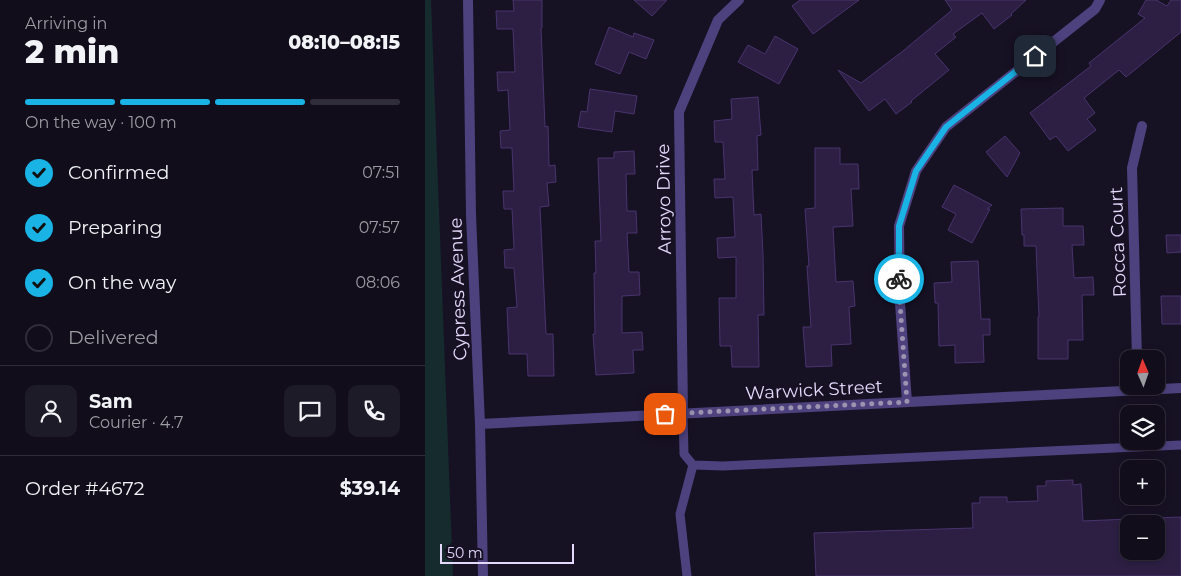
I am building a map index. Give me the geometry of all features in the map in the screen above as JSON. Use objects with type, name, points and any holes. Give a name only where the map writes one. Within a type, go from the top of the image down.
[{"type":"street","name":"Cypress Avenue","points":[[469,0],[471,215],[480,424],[483,576]]},
{"type":"street","name":"Arroyo Drive","points":[[683,413],[679,112],[718,20],[739,0]]},
{"type":"street","points":[[907,402],[900,303],[899,226],[916,171],[946,127],[1095,9],[1100,0]]},
{"type":"street","name":"Rocca Court","points":[[1137,350],[1132,168],[1142,126]]},
{"type":"street","name":"Warwick Street","points":[[1165,388],[1181,388]]},
{"type":"street","name":"Warwick Street","points":[[480,424],[1120,389]]},
{"type":"lane","points":[[683,413],[684,454],[693,465],[723,466],[1181,445]]},
{"type":"lane","points":[[687,576],[680,514],[693,465]]},
{"type":"green space","points":[[425,0],[431,0],[453,576],[425,576]]},
{"type":"building","points":[[513,0],[542,0],[541,28],[545,127],[548,126],[549,166],[555,165],[556,182],[547,183],[549,206],[540,207],[546,334],[553,334],[554,376],[528,376],[527,354],[509,354],[507,308],[517,307],[514,268],[505,268],[504,250],[514,249],[512,209],[504,209],[503,191],[514,191],[512,148],[501,148],[500,131],[510,130],[508,90],[498,91],[497,72],[515,72],[513,29],[497,29],[496,11],[514,11]]},
{"type":"building","points":[[634,0],[667,0],[652,16]]},
{"type":"building","points":[[800,0],[859,0],[813,34],[792,6]]},
{"type":"building","points":[[945,0],[1026,0],[1012,15],[994,29],[982,13],[953,34],[956,37],[935,54],[949,70],[896,114],[885,99],[869,111],[838,70],[861,83],[952,10]]},
{"type":"building","points":[[1146,0],[1156,0],[1167,6],[1171,0],[1181,0],[1181,32],[1126,77],[1119,70],[1084,98],[1095,113],[1087,119],[1096,130],[1068,151],[1056,136],[1050,140],[1030,113],[1091,66],[1089,63],[1145,18],[1138,14]]},
{"type":"building","points":[[609,27],[633,37],[634,33],[654,40],[646,59],[629,52],[620,74],[595,64]]},
{"type":"building","points":[[775,36],[798,49],[779,84],[738,62],[748,45],[765,54]]},
{"type":"building","points":[[590,89],[637,96],[634,114],[615,111],[612,132],[578,127],[581,111],[587,112]]},
{"type":"building","points":[[758,97],[761,135],[757,136],[758,170],[752,170],[754,215],[761,214],[763,255],[764,315],[758,315],[759,367],[732,367],[731,346],[720,346],[719,298],[736,298],[736,257],[718,258],[717,238],[735,237],[733,197],[715,198],[714,179],[725,179],[723,142],[715,142],[714,121],[732,119],[731,99]]},
{"type":"building","points":[[1005,136],[1020,153],[1007,177],[986,152]]},
{"type":"building","points":[[815,148],[840,148],[840,164],[858,164],[859,189],[851,189],[853,226],[833,227],[836,282],[853,281],[855,306],[849,307],[851,344],[831,345],[832,366],[806,367],[803,327],[811,327],[805,209],[815,208]]},
{"type":"building","points":[[634,151],[635,174],[626,174],[627,211],[636,211],[637,233],[627,233],[629,272],[639,272],[640,295],[622,296],[622,333],[642,332],[643,350],[633,350],[634,373],[596,375],[593,334],[595,334],[595,241],[601,241],[598,158],[614,158],[614,152]]},
{"type":"building","points":[[954,185],[992,205],[987,209],[990,209],[972,243],[948,230],[956,214],[942,207]]},
{"type":"building","points":[[1063,208],[1063,226],[1083,226],[1084,245],[1072,245],[1074,278],[1093,277],[1094,295],[1082,295],[1083,340],[1068,340],[1068,359],[1038,359],[1039,317],[1036,246],[1024,246],[1021,209]]},
{"type":"building","points":[[1166,235],[1181,235],[1181,252],[1167,253]]},
{"type":"building","points":[[978,261],[981,319],[990,319],[990,335],[983,335],[984,362],[955,363],[955,345],[939,346],[938,303],[935,303],[934,283],[952,282],[951,262]]},
{"type":"building","points":[[1161,296],[1181,296],[1181,324],[1162,324]]},
{"type":"building","points":[[1073,480],[1073,485],[1081,484],[1083,521],[1120,519],[1120,560],[1165,560],[1165,518],[1181,517],[1181,576],[816,576],[814,533],[973,528],[972,503],[980,503],[980,497],[1007,497],[1007,502],[1038,501],[1037,486],[1046,486],[1046,481]]},
{"type":"way so far","points":[[665,414],[907,402],[899,279]]},
{"type":"route","points":[[899,279],[899,226],[916,171],[946,127],[1035,56]]}]
